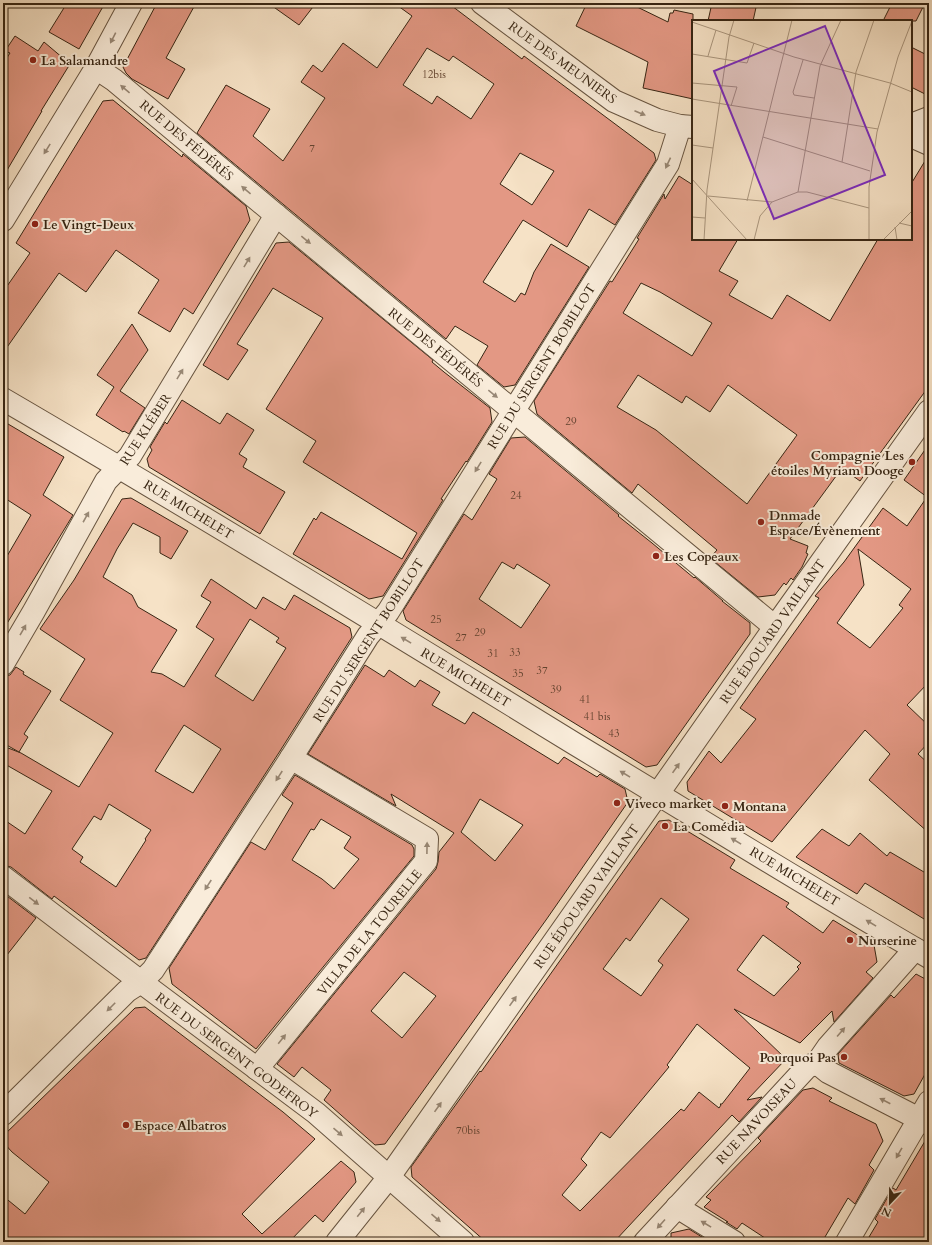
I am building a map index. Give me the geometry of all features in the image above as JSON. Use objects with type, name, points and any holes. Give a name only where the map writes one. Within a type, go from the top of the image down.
[{"type":"street","points":[[3,220],[96,68],[131,3]]},
{"type":"street","name":"RUE DES MEUNIERS","points":[[482,3],[614,102],[657,120],[686,126]]},
{"type":"street","name":"RUE DES FÉDÉRÉS","points":[[96,68],[114,80],[775,627]]},
{"type":"street","points":[[912,125],[929,118]]},
{"type":"street","name":"RUE DU SERGENT BOBILLOT","points":[[3,1114],[127,991],[141,982],[153,970],[291,758],[368,636],[388,612],[668,164],[686,126]]},
{"type":"street","points":[[912,136],[929,144]]},
{"type":"street","name":"RUE KLÉBER","points":[[3,664],[106,481],[130,456],[276,215]]},
{"type":"street","name":"RUE MICHELET","points":[[3,399],[379,624],[657,794],[922,953]]},
{"type":"street","name":"RUE ÉDOUARD VAILLANT","points":[[336,1242],[389,1177],[657,794],[929,411]]},
{"type":"street","name":"VILLA DE LA TOURELLE","points":[[257,1069],[426,862],[427,839],[291,758]]},
{"type":"street","name":"RUE DU SERGENT GODEFROY","points":[[3,877],[316,1113],[463,1242]]},
{"type":"street","name":"RUE NAVOISEAU","points":[[645,1242],[807,1067],[817,1063],[828,1047],[922,953]]},
{"type":"street","points":[[817,1063],[828,1072],[926,1115],[847,1242]]},
{"type":"street","points":[[677,1207],[734,1242]]},
{"type":"building","points":[[67,3],[105,3],[79,49],[49,32]]},
{"type":"building","points":[[157,3],[196,3],[166,58],[185,69],[168,99],[132,79],[123,67]]},
{"type":"building","points":[[268,3],[316,3],[299,25]]},
{"type":"building","points":[[394,3],[448,3],[522,59],[524,56],[654,153],[656,160],[615,225],[589,209],[567,247],[523,220],[483,282],[515,302],[521,293],[525,295],[534,272],[551,244],[589,267],[515,385],[504,387],[477,365],[488,346],[455,326],[446,339],[197,133],[226,85],[270,109],[253,136],[283,161],[325,98],[301,82],[313,65],[322,72],[343,43],[377,68],[412,16]],"holes":[[[427,48],[449,61],[453,56],[494,84],[471,119],[437,96],[432,104],[403,85]],[[520,153],[554,171],[532,205],[500,184]]]},
{"type":"building","points":[[587,3],[629,3],[668,22],[670,13],[673,13],[674,10],[693,14],[692,99],[643,88],[648,62],[576,26]]},
{"type":"building","points":[[712,3],[757,3],[753,20],[708,20]]},
{"type":"building","points":[[892,3],[925,3],[916,21],[884,20]]},
{"type":"building","points":[[15,36],[38,51],[44,42],[70,64],[3,177],[3,64],[10,53],[5,51]]},
{"type":"building","points":[[912,48],[929,56],[929,96],[912,88]]},
{"type":"building","points":[[113,100],[182,157],[183,154],[246,206],[250,220],[193,314],[184,308],[170,332],[138,313],[159,280],[116,250],[86,292],[59,273],[3,353],[3,292],[30,253],[16,243],[103,101]]},
{"type":"building","points":[[929,156],[929,386],[860,481],[842,468],[790,539],[808,546],[806,553],[808,554],[802,567],[793,580],[791,578],[786,585],[784,583],[775,595],[758,597],[710,558],[717,550],[638,484],[632,493],[537,414],[534,401],[610,281],[612,282],[639,239],[637,238],[664,194],[665,199],[679,176],[692,184],[692,240],[737,240],[719,271],[738,281],[729,295],[772,319],[787,295],[830,321],[877,240],[912,240],[912,182]],"holes":[[[641,283],[660,292],[712,323],[692,356],[623,313]],[[638,375],[682,403],[686,396],[710,412],[728,385],[797,435],[747,504],[656,430],[617,407]]]},
{"type":"building","points":[[289,242],[433,360],[432,362],[444,372],[490,408],[492,422],[467,462],[466,461],[441,499],[443,500],[383,596],[369,599],[293,554],[314,518],[316,520],[321,512],[402,559],[417,533],[303,462],[316,441],[266,409],[323,318],[273,288],[237,344],[248,350],[228,380],[203,365],[276,243]]},
{"type":"building","points":[[132,324],[148,350],[120,391],[145,408],[129,434],[124,431],[123,432],[96,415],[114,387],[97,375]]},
{"type":"building","points":[[182,400],[220,424],[227,413],[254,430],[239,454],[247,459],[243,467],[285,492],[260,534],[149,467],[147,459],[152,450],[150,447],[165,422],[167,424]]},
{"type":"building","points":[[3,421],[64,457],[43,495],[73,515],[3,630],[3,563],[31,515],[3,497]]},
{"type":"building","points":[[525,437],[619,515],[618,516],[750,623],[750,634],[657,765],[646,767],[406,620],[403,611],[464,514],[472,520],[497,479],[489,474],[511,438]],"holes":[[[502,562],[514,569],[517,564],[550,585],[521,628],[479,599]]]},
{"type":"building","points":[[929,444],[929,682],[907,705],[929,726],[929,742],[918,754],[929,764],[929,833],[869,780],[890,754],[865,730],[772,842],[688,791],[687,782],[709,751],[721,763],[756,719],[740,708],[819,598],[815,596],[844,562],[883,508],[907,526],[927,497],[904,480]],"holes":[[[858,549],[911,589],[899,605],[903,608],[870,648],[837,623],[864,585]]]},
{"type":"building","points":[[131,498],[188,531],[171,559],[160,553],[160,537],[133,523],[117,549],[103,577],[132,595],[138,607],[177,630],[151,672],[162,674],[184,687],[214,639],[196,627],[211,602],[201,596],[211,579],[256,609],[263,597],[285,610],[294,595],[350,628],[352,637],[146,958],[139,960],[54,896],[52,899],[11,867],[3,865],[3,819],[25,834],[52,791],[3,763],[3,746],[21,753],[79,787],[113,733],[60,700],[85,659],[40,629],[74,580],[122,499]],"holes":[[[250,619],[279,638],[276,642],[286,648],[253,701],[215,676]],[[184,725],[221,749],[193,793],[155,771]],[[109,804],[151,830],[116,887],[80,862],[83,857],[72,849],[94,816],[101,820]]]},
{"type":"building","points":[[365,665],[384,677],[389,670],[415,687],[420,680],[440,692],[432,705],[465,724],[473,712],[558,764],[564,757],[597,777],[600,774],[625,789],[628,802],[546,920],[385,1144],[375,1145],[324,1100],[331,1090],[302,1067],[294,1077],[277,1064],[436,869],[439,852],[454,833],[391,794],[396,806],[308,754]],"holes":[[[480,799],[523,825],[495,861],[461,832]],[[404,972],[436,996],[402,1038],[371,1011]]]},
{"type":"building","points":[[16,667],[24,672],[23,674],[51,691],[24,734],[28,737],[19,752],[3,743],[3,676],[10,675]]},
{"type":"building","points":[[295,775],[412,845],[414,849],[414,856],[256,1049],[172,984],[169,968],[251,842],[265,850],[293,803],[282,795]],"holes":[[[321,819],[351,837],[344,848],[359,859],[334,889],[322,879],[292,860],[311,829],[314,830]]]},
{"type":"building","points":[[669,820],[735,860],[730,868],[789,903],[786,907],[823,933],[833,920],[874,945],[877,962],[866,972],[873,978],[834,1022],[832,1011],[800,1043],[734,1009],[786,1059],[747,1100],[762,1097],[739,1122],[732,1115],[614,1242],[486,1242],[412,1177],[411,1167],[480,1071],[481,1072],[659,821]],"holes":[[[661,898],[689,919],[658,961],[663,965],[641,996],[603,969],[626,938],[630,941]],[[763,935],[801,963],[797,967],[799,969],[774,996],[737,970]],[[697,1024],[750,1068],[722,1104],[720,1104],[721,1105],[719,1108],[699,1092],[684,1111],[681,1109],[580,1211],[562,1195],[587,1165],[581,1159],[601,1132],[610,1138],[669,1067],[667,1065]]]},
{"type":"building","points":[[822,829],[849,846],[860,833],[887,856],[890,852],[929,875],[929,922],[865,883],[857,894],[796,857]]},
{"type":"building","points":[[3,893],[36,918],[3,960]]},
{"type":"building","points":[[916,974],[929,981],[929,1067],[914,1094],[904,1096],[839,1063],[838,1054],[891,995],[894,998]]},
{"type":"building","points":[[145,1007],[283,1112],[315,1139],[242,1214],[262,1234],[341,1161],[354,1172],[356,1182],[323,1222],[315,1215],[289,1242],[3,1242],[3,1196],[25,1214],[49,1182],[12,1152],[3,1142],[3,1136],[135,1008]]},
{"type":"building","points":[[813,1088],[832,1098],[829,1101],[876,1124],[883,1141],[869,1165],[874,1170],[855,1204],[848,1198],[822,1242],[771,1242],[742,1223],[737,1229],[704,1207],[711,1200],[706,1197],[761,1141],[758,1138],[803,1090]]},
{"type":"building","points":[[928,1136],[929,1242],[866,1242],[878,1222],[875,1219],[893,1188],[896,1190]]},
{"type":"building","points":[[689,1229],[710,1242],[671,1242],[671,1233]]},
{"type":"place","name":"La Salamandre","points":[[33,60]]},
{"type":"place","name":"Le Vingt-Deux","points":[[35,224]]},
{"type":"place","name":"Compagnie Les étoiles Myriam Dooge","points":[[912,462]]},
{"type":"place","name":"Dnmade Espace/Évènement","points":[[761,522]]},
{"type":"place","name":"Les Copeaux","points":[[656,556]]},
{"type":"place","name":"Viveco market","points":[[617,803]]},
{"type":"place","name":"Montana","points":[[725,806]]},
{"type":"place","name":"La Comédia","points":[[665,826]]},
{"type":"place","name":"Nurserine","points":[[850,940]]},
{"type":"place","name":"Pourquoi Pas","points":[[844,1057]]},
{"type":"place","name":"Espace Albatros","points":[[126,1125]]}]
